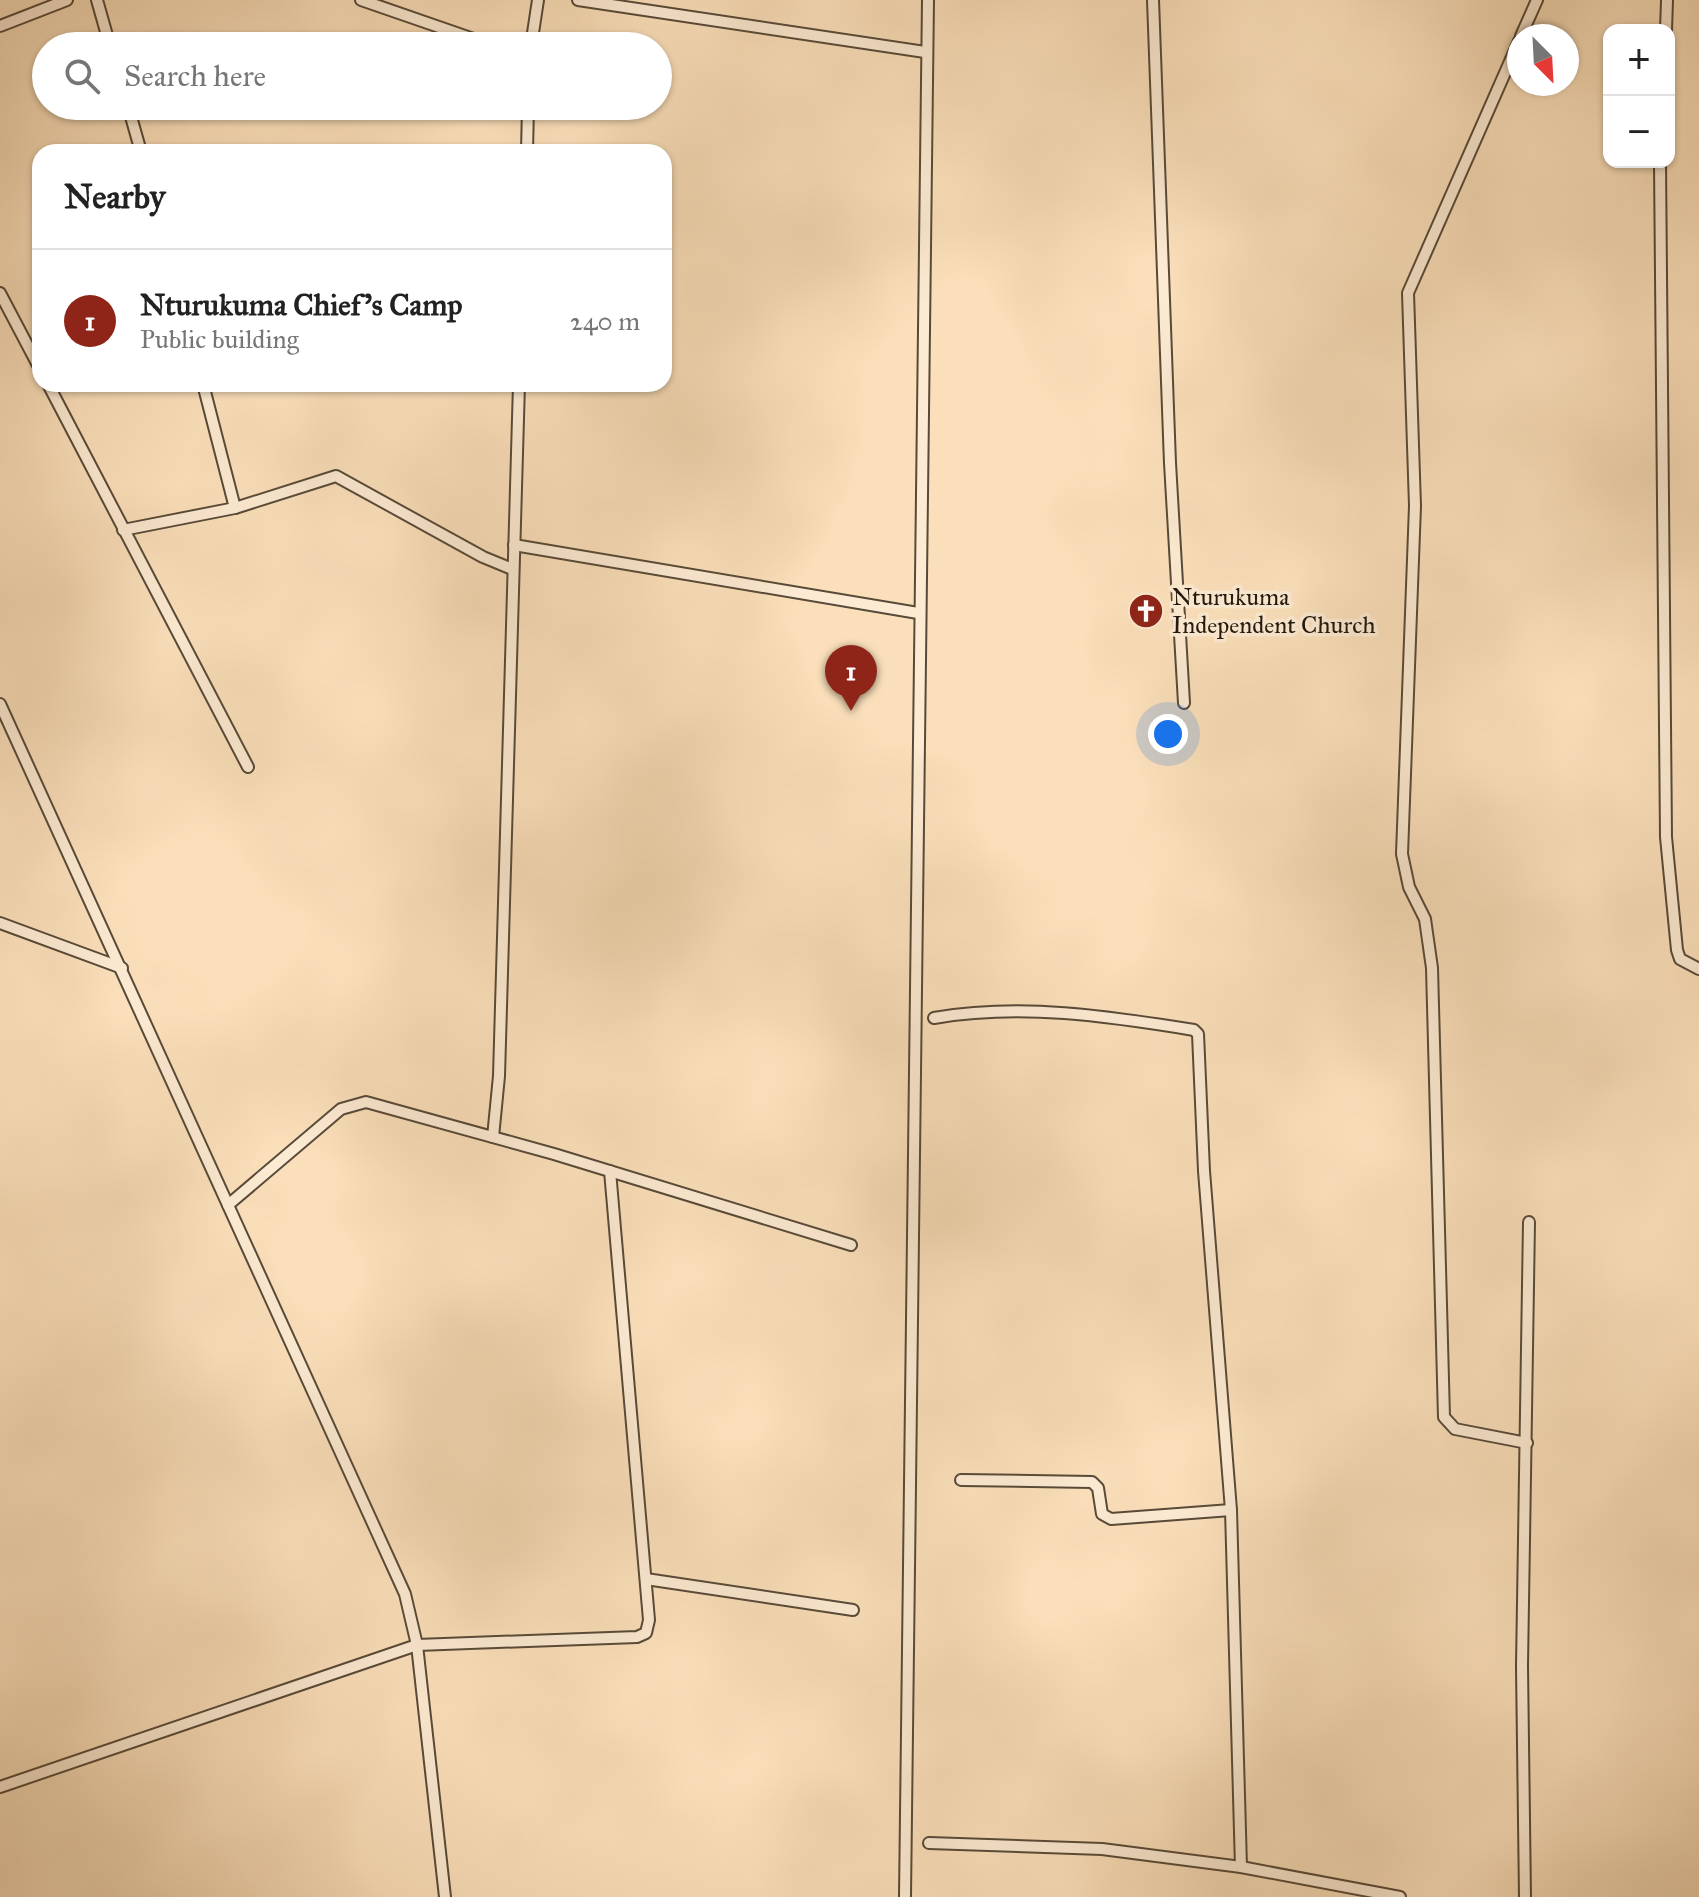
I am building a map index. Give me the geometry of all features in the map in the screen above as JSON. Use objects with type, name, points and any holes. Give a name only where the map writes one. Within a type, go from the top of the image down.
[{"type":"street","points":[[0,26],[67,0]]},
{"type":"street","points":[[97,0],[106,32]]},
{"type":"street","points":[[361,0],[400,6],[461,32]]},
{"type":"street","points":[[533,32],[538,0]]},
{"type":"street","points":[[578,0],[925,52]]},
{"type":"street","points":[[905,1897],[920,678],[918,613],[928,0]]},
{"type":"street","points":[[1153,0],[1171,478],[1184,703]]},
{"type":"street","points":[[1527,24],[1537,0]]},
{"type":"street","points":[[1666,24],[1667,0]]},
{"type":"street","points":[[1507,68],[1408,293],[1415,506],[1402,854],[1409,887],[1425,919],[1432,968],[1437,1253],[1444,1417],[1455,1429],[1527,1443]]},
{"type":"street","points":[[132,120],[139,144]]},
{"type":"street","points":[[527,144],[528,120]]},
{"type":"street","points":[[1660,168],[1667,863],[1678,954],[1684,963],[1699,969]]},
{"type":"street","points":[[0,293],[32,354]]},
{"type":"street","points":[[52,392],[248,767]]},
{"type":"street","points":[[205,392],[235,508]]},
{"type":"street","points":[[493,1137],[499,1076],[519,392]]},
{"type":"street","points":[[123,530],[235,508],[341,477],[483,557],[512,569]]},
{"type":"street","points":[[514,545],[918,613]]},
{"type":"street","points":[[0,704],[400,1582],[417,1645],[445,1897]]},
{"type":"street","points":[[0,923],[122,968]]},
{"type":"street","points":[[934,1018],[980,1012],[1037,1011],[1113,1018],[1198,1032],[1204,1171],[1231,1510],[1241,1867]]},
{"type":"street","points":[[228,1205],[352,1103],[373,1103],[851,1245]]},
{"type":"street","points":[[0,1787],[417,1645],[644,1635],[649,1630],[610,1171]]},
{"type":"street","points":[[1525,1897],[1522,1666],[1529,1222]]},
{"type":"street","points":[[961,1480],[1092,1482],[1098,1488],[1102,1514],[1111,1519],[1231,1510]]},
{"type":"street","points":[[646,1579],[853,1610]]},
{"type":"street","points":[[929,1843],[1102,1849],[1241,1867],[1400,1897]]},
{"type":"place","name":"Nturukuma Independent Church","points":[[1146,611]]},
{"type":"place","name":"Nturukuma Chief's Camp","points":[[851,711]]}]
